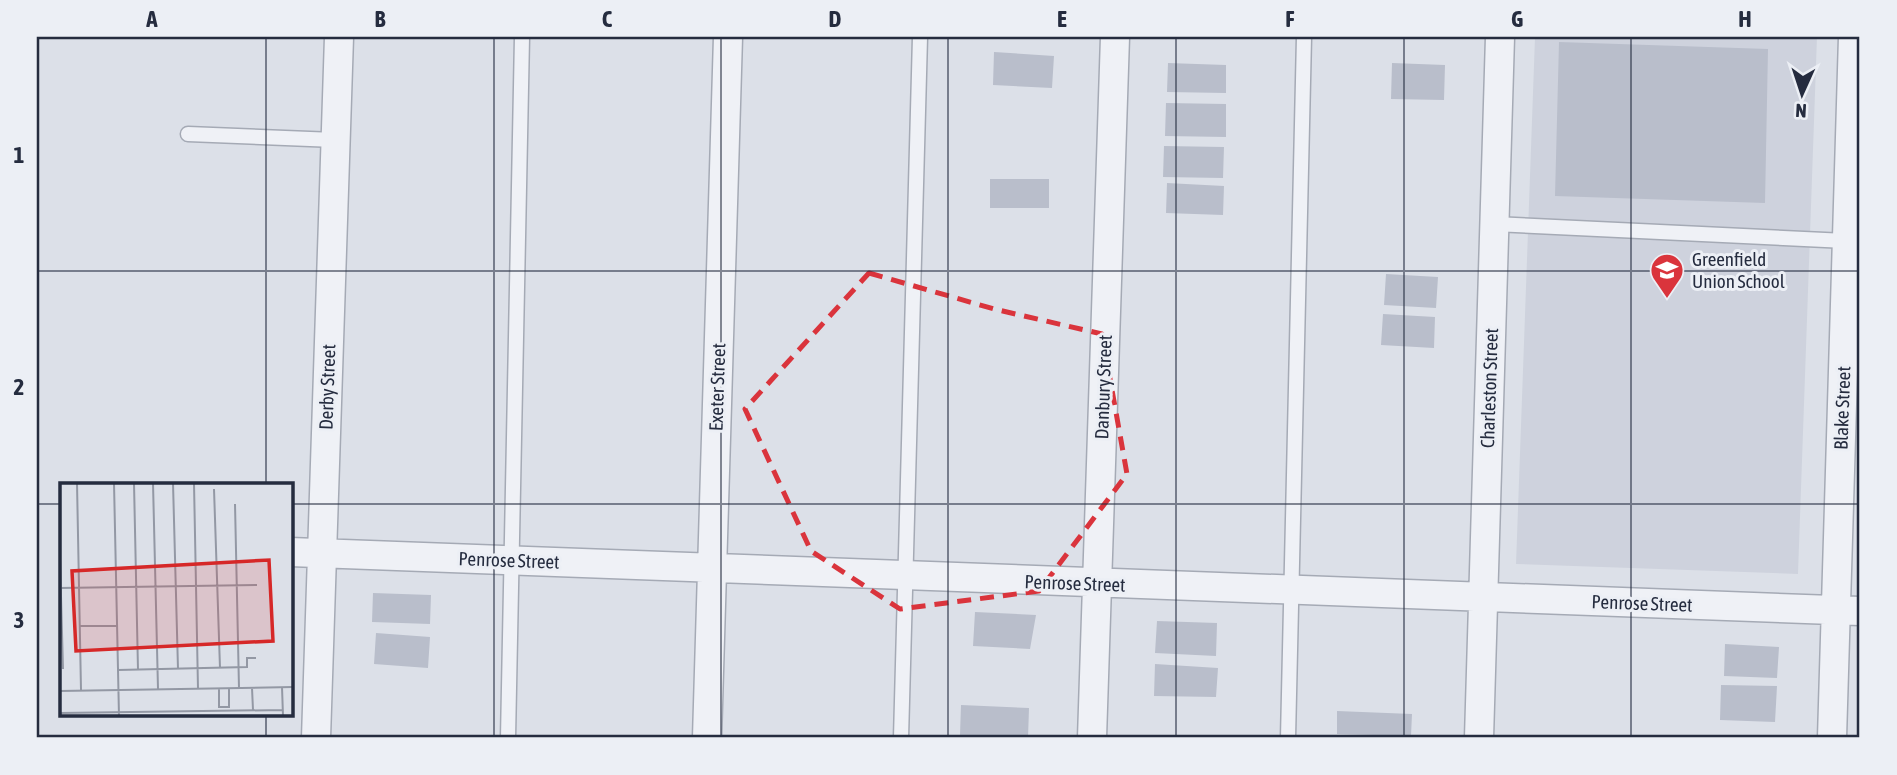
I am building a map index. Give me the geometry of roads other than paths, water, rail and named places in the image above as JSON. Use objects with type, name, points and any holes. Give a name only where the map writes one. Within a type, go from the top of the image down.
[{"type":"street","name":"Derby Street","points":[[316,738],[339,37]]},
{"type":"street","name":"Exeter Street","points":[[707,738],[728,37]]},
{"type":"street","name":"Danbury Street","points":[[1092,738],[1115,37]]},
{"type":"street","name":"Charleston Street","points":[[1479,738],[1500,37]]},
{"type":"street","name":"Blake Street","points":[[1832,738],[1848,610],[1846,241],[1853,37]]},
{"type":"street","name":"Penrose Street","points":[[292,552],[1848,610]]},
{"type":"lane","points":[[508,738],[522,37]]},
{"type":"lane","points":[[901,738],[920,37]]},
{"type":"lane","points":[[1288,738],[1304,37]]},
{"type":"lane","points":[[188,134],[335,140]]},
{"type":"lane","points":[[1494,224],[1846,241]]},
{"type":"place","name":"Greenfield Union School","points":[[1667,300]]}]
